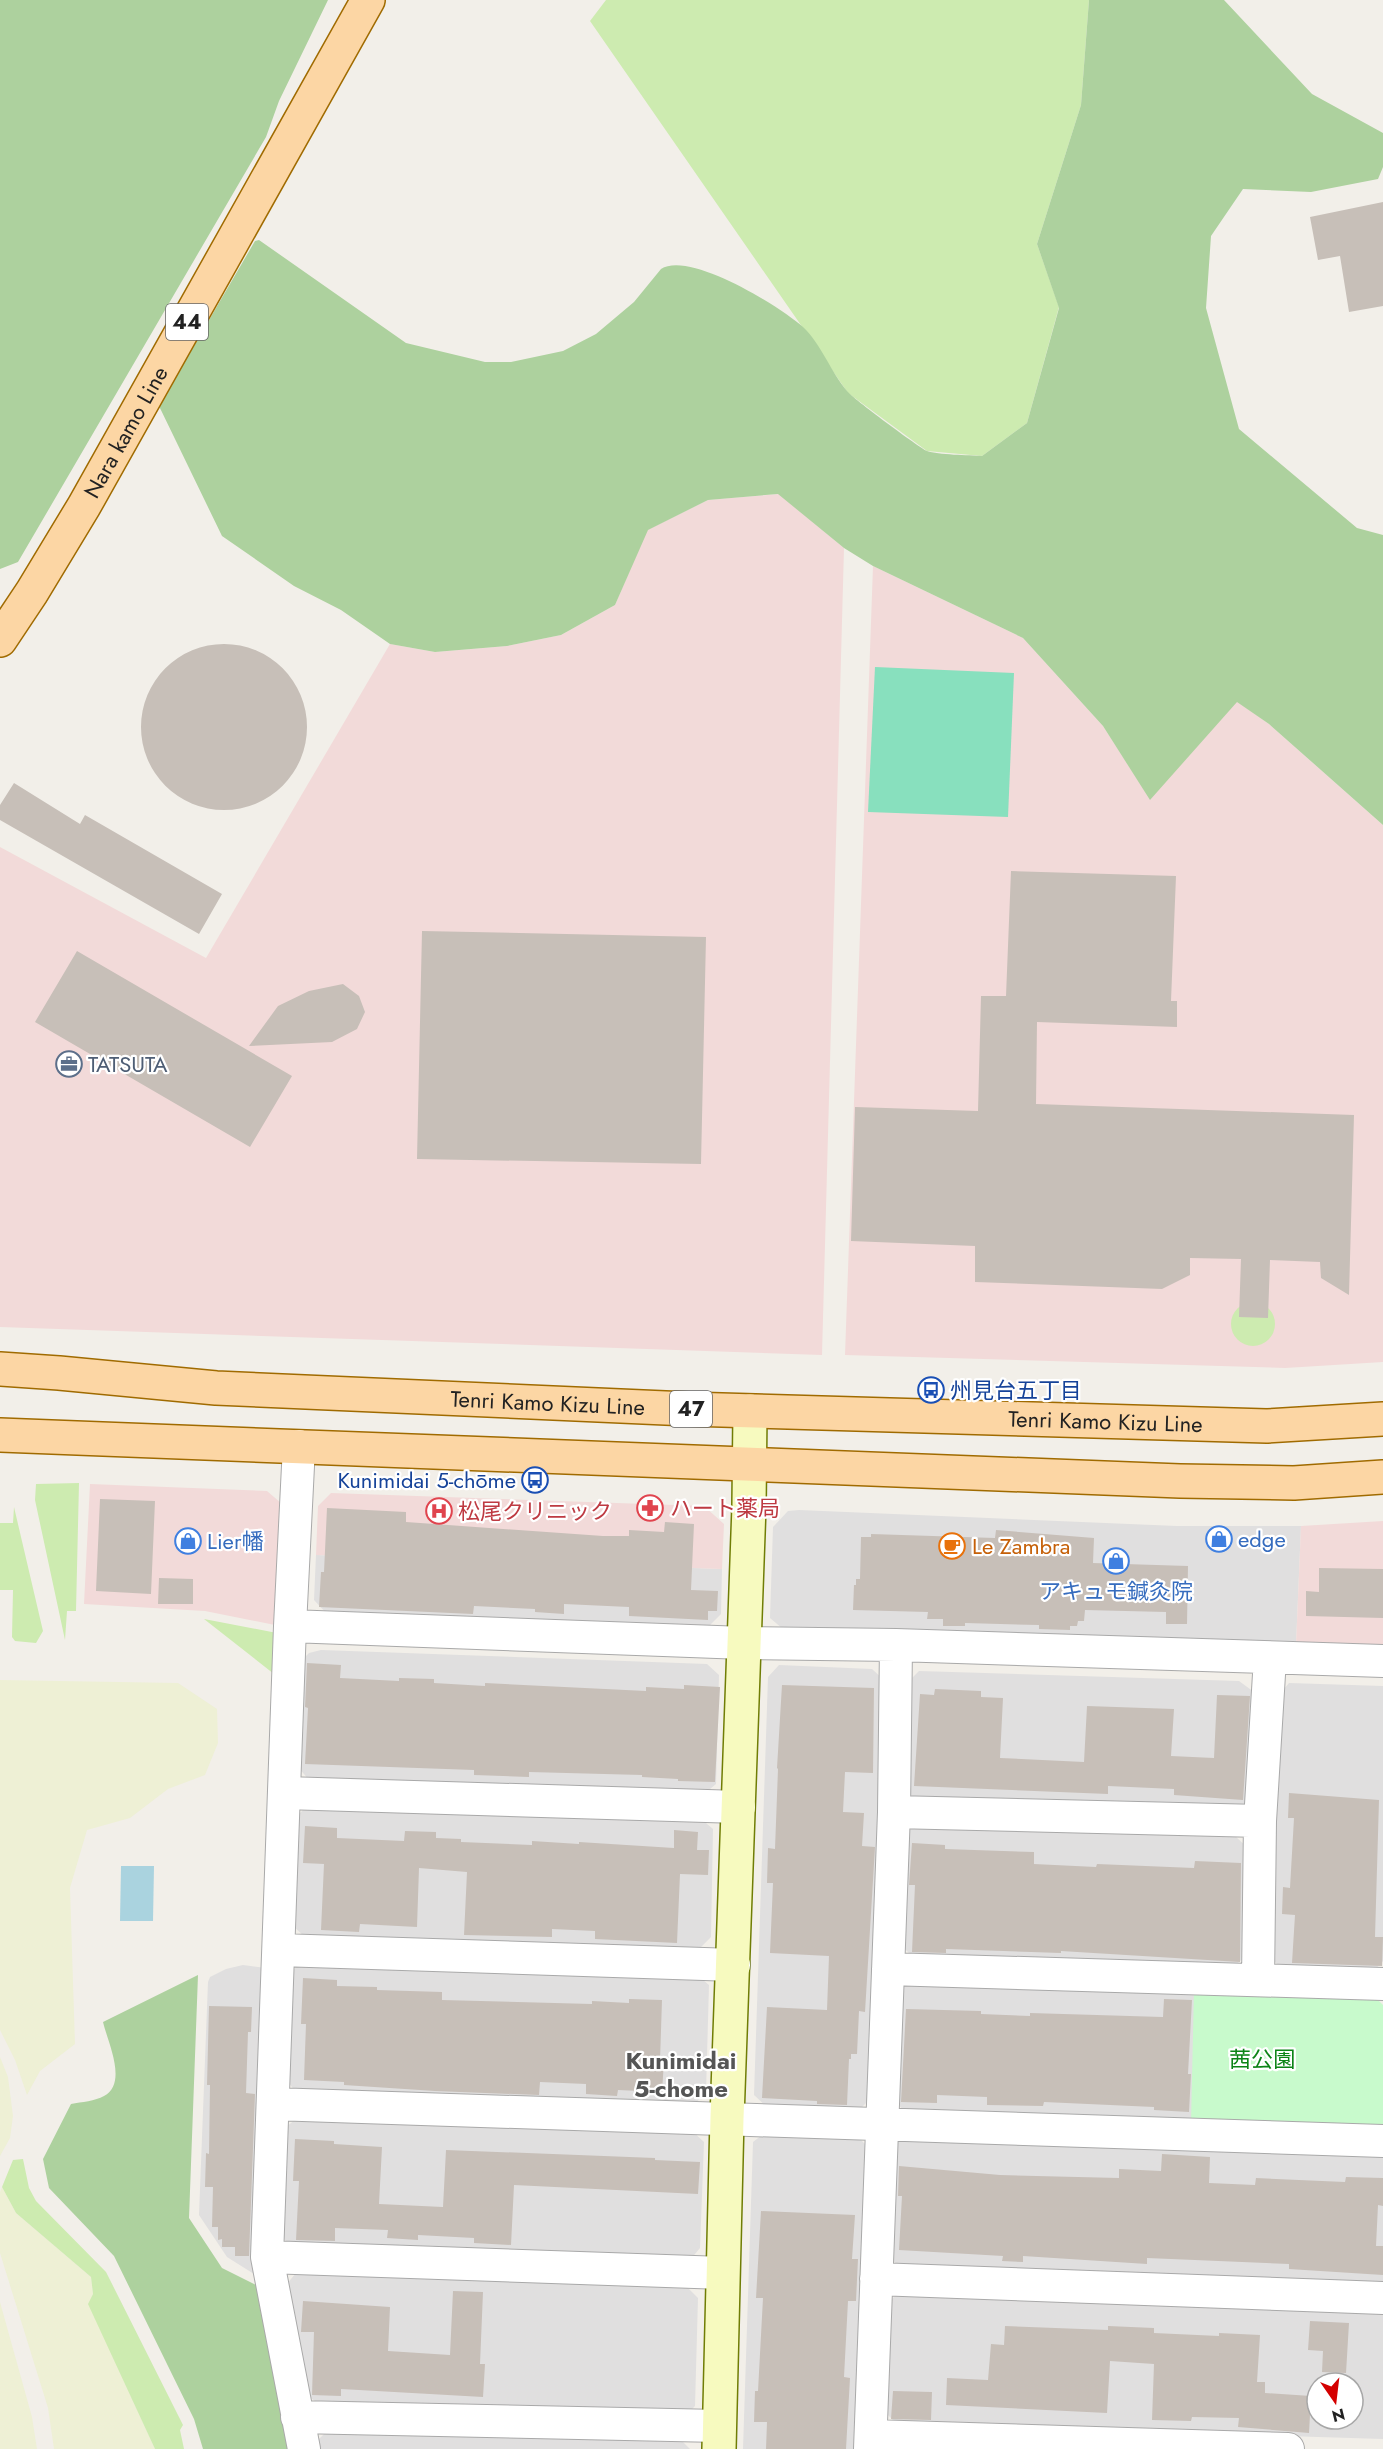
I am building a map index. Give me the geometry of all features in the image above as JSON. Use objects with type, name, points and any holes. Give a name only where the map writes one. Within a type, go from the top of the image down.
[{"type":"main road","name":"Nara kamo Line","points":[[0,640],[84,507],[368,0]]},
{"type":"main road","name":"Tenri Kamo Kizu Line","points":[[0,1370],[59,1372],[216,1388],[750,1411],[1267,1425],[1383,1419]]},
{"type":"main road","points":[[0,1435],[1180,1481],[1294,1483],[1383,1477]]},
{"type":"street","points":[[297,2417],[719,2437],[750,1411]]},
{"type":"street","points":[[300,1446],[290,1626],[267,2257],[304,2449]]},
{"type":"street","points":[[290,1626],[744,1643],[896,1645],[1383,1661]]},
{"type":"street","points":[[896,1645],[894,1812],[870,2442],[1288,2449]]},
{"type":"street","points":[[1258,1980],[1260,1821],[1270,1658]]},
{"type":"street","points":[[285,1793],[738,1807]]},
{"type":"street","points":[[894,1812],[1260,1821]]},
{"type":"street","points":[[279,1950],[734,1965]]},
{"type":"street","points":[[888,1969],[1383,1984]]},
{"type":"street","points":[[273,2104],[1383,2141]]},
{"type":"street","points":[[267,2257],[723,2272]]},
{"type":"street","points":[[876,2279],[1383,2298]]},
{"type":"shaded area","points":[[779,494],[844,548],[822,1355],[0,1327],[0,847],[206,958],[390,644],[435,652],[507,646],[561,635],[615,605],[647,530],[708,500]]},
{"type":"shaded area","points":[[873,566],[1023,638],[1103,726],[1150,799],[1237,701],[1269,724],[1383,825],[1383,1362],[1285,1368],[845,1355]]},
{"type":"shaded area","points":[[90,1484],[267,1491],[281,1503],[275,1625],[205,1611],[84,1604]]},
{"type":"shaded area","points":[[331,1493],[704,1506],[724,1524],[722,1569],[316,1555],[318,1506]]},
{"type":"shaded area","points":[[788,1511],[1177,1526],[1301,1526],[1296,1645],[783,1629],[770,1618],[773,1527]]},
{"type":"shaded area","points":[[1383,1521],[1383,1648],[1296,1645],[1301,1526]]},
{"type":"shaded area","points":[[316,1555],[722,1569],[721,1614],[708,1627],[327,1614],[314,1600]]},
{"type":"shaded area","points":[[321,1650],[707,1664],[719,1675],[716,1784],[704,1794],[310,1781],[297,1766],[301,1661],[309,1653]]},
{"type":"shaded area","points":[[779,1665],[872,1669],[883,1679],[872,2065],[869,2100],[858,2111],[768,2108],[754,2095],[768,1677]]},
{"type":"shaded area","points":[[919,1671],[1239,1681],[1254,1692],[1251,1798],[1240,1811],[917,1801],[905,1790],[907,1683]]},
{"type":"shaded area","points":[[1289,1683],[1383,1686],[1383,1961],[1374,1971],[1282,1969],[1272,1959],[1279,1695]]},
{"type":"shaded area","points":[[307,1806],[700,1818],[713,1829],[711,1937],[698,1950],[305,1937],[292,1925],[295,1818]]},
{"type":"shaded area","points":[[914,1826],[1235,1836],[1249,1849],[1246,1956],[1233,1967],[912,1956],[899,1943],[902,1838]]},
{"type":"shaded area","points":[[302,1962],[697,1975],[709,1985],[706,2092],[694,2105],[296,2092],[287,2081],[290,1973]]},
{"type":"shaded area","points":[[243,1965],[266,1968],[257,2276],[227,2257],[199,2215],[208,1982],[210,1977],[226,1969]]},
{"type":"shaded area","points":[[907,1982],[1240,1995],[1202,2121],[906,2113],[894,2100],[897,1994]]},
{"type":"shaded area","points":[[297,2118],[691,2130],[704,2142],[700,2248],[690,2260],[293,2248],[282,2237],[285,2128]]},
{"type":"shaded area","points":[[766,2132],[857,2136],[867,2146],[858,2449],[743,2449],[753,2142]]},
{"type":"shaded area","points":[[903,2137],[1383,2153],[1383,2284],[901,2268],[889,2257],[892,2149]]},
{"type":"shaded area","points":[[296,2273],[686,2286],[698,2298],[695,2406],[684,2417],[320,2405],[307,2395],[286,2285]]},
{"type":"shaded area","points":[[898,2293],[1383,2309],[1383,2439],[897,2424],[883,2410],[888,2303]]},
{"type":"shaded area","points":[[328,2430],[683,2442],[690,2449],[318,2449],[316,2442]]},
{"type":"green space","points":[[0,0],[328,0],[279,101],[266,137],[18,562],[0,569]]},
{"type":"green space","points":[[606,0],[1089,0],[1081,105],[1037,244],[1059,307],[1027,423],[982,456],[927,451],[848,393],[590,21]]},
{"type":"green space","points":[[1089,0],[1224,0],[1312,94],[1383,133],[1383,167],[1378,179],[1311,192],[1243,189],[1211,236],[1206,308],[1239,429],[1357,528],[1383,535],[1383,825],[1269,724],[1237,702],[1150,800],[1103,726],[1023,638],[873,566],[844,548],[778,494],[708,500],[648,530],[615,605],[561,635],[507,646],[435,652],[390,644],[341,610],[294,586],[222,536],[159,406],[255,241],[259,240],[406,343],[485,362],[511,362],[563,351],[596,334],[634,302],[661,269],[674,265],[692,267],[734,283],[792,318],[809,334],[847,391],[922,448],[938,453],[982,456],[1027,423],[1059,308],[1037,244],[1081,105]]},
{"type":"green space","points":[[875,667],[1014,673],[1008,817],[868,812]]},
{"type":"green space","points":[[1253,1302],[1269,1308],[1275,1324],[1269,1340],[1253,1346],[1237,1340],[1231,1324],[1237,1308]]},
{"type":"green space","points":[[79,1483],[76,1611],[67,1611],[65,1640],[35,1500],[36,1484]]},
{"type":"green space","points":[[14,1507],[43,1631],[36,1643],[15,1641],[12,1637],[13,1590],[0,1590],[0,1523],[13,1523]]},
{"type":"green space","points":[[204,1619],[277,1633],[274,1674]]},
{"type":"green space","points":[[0,1680],[178,1683],[217,1709],[218,1743],[205,1775],[168,1789],[130,1818],[87,1830],[70,1888],[75,2044],[40,2071],[27,2095],[15,2060],[0,2030]]},
{"type":"green space","points":[[198,1975],[189,2218],[222,2268],[260,2287],[292,2449],[203,2449],[194,2419],[114,2256],[49,2188],[43,2159],[71,2104],[104,2096],[115,2082],[116,2072],[112,2051],[103,2022]]},
{"type":"green space","name":"茜公園","points":[[1194,1990],[1375,1997],[1383,2005],[1383,2129],[1191,2122]]},
{"type":"green space","points":[[0,2057],[8,2077],[13,2116],[10,2138],[0,2156]]},
{"type":"green space","points":[[23,2159],[29,2188],[36,2201],[106,2272],[183,2425],[180,2430],[184,2449],[155,2449],[88,2304],[93,2294],[91,2277],[16,2213],[2,2187],[13,2160]]},
{"type":"green space","points":[[2,2187],[16,2213],[91,2277],[93,2294],[89,2304],[155,2449],[54,2449],[48,2408],[0,2253],[0,2192]]},
{"type":"green space","points":[[0,2302],[32,2417],[37,2449],[0,2449]]},
{"type":"water","points":[[121,1866],[154,1866],[153,1921],[120,1921]]},
{"type":"building","points":[[1383,202],[1383,306],[1349,312],[1340,256],[1318,260],[1310,217]]},
{"type":"building","points":[[224,644],[256,651],[270,658],[282,669],[293,681],[300,695],[307,727],[300,759],[293,773],[282,785],[270,796],[256,803],[224,810],[192,803],[178,796],[166,785],[155,773],[148,759],[141,727],[148,695],[155,681],[166,669],[178,658],[192,651]]},
{"type":"building","points":[[14,783],[80,824],[85,815],[222,894],[199,934],[0,820],[0,805]]},
{"type":"building","points":[[1011,871],[1176,876],[1171,1001],[1177,1001],[1177,1027],[1037,1022],[1036,1104],[1354,1115],[1349,1295],[1321,1278],[1320,1262],[1270,1260],[1268,1318],[1239,1317],[1241,1259],[1190,1258],[1190,1275],[1162,1289],[975,1282],[975,1246],[851,1241],[855,1107],[978,1111],[981,996],[1006,996]]},
{"type":"building","points":[[422,931],[706,937],[701,1164],[417,1159]]},
{"type":"building","points":[[77,951],[292,1076],[250,1147],[35,1022]]},
{"type":"building","points":[[343,984],[359,996],[365,1012],[357,1029],[332,1042],[249,1046],[278,1006],[309,991]]},
{"type":"building","points":[[100,1499],[155,1501],[151,1594],[96,1591]]},
{"type":"building","points":[[327,1508],[406,1512],[406,1522],[603,1536],[629,1536],[629,1530],[664,1532],[665,1522],[694,1524],[691,1590],[718,1591],[717,1611],[708,1611],[708,1620],[629,1616],[629,1607],[564,1604],[564,1614],[535,1612],[535,1609],[474,1606],[473,1614],[319,1607],[321,1572],[324,1572]]},
{"type":"building","points":[[996,1530],[1094,1538],[1093,1563],[1188,1566],[1187,1624],[1166,1624],[1166,1612],[1085,1610],[1084,1621],[1078,1621],[1077,1626],[1070,1626],[1070,1630],[1039,1629],[1039,1625],[965,1623],[965,1626],[943,1626],[943,1619],[927,1619],[928,1612],[853,1610],[854,1585],[856,1585],[856,1579],[860,1579],[861,1537],[871,1537],[871,1534],[995,1538]]},
{"type":"building","points":[[1319,1568],[1383,1569],[1383,1618],[1306,1616],[1306,1591],[1319,1592]]},
{"type":"building","points":[[159,1578],[193,1579],[193,1604],[158,1604]]},
{"type":"building","points":[[307,1663],[341,1665],[340,1678],[399,1681],[399,1678],[434,1679],[434,1683],[485,1686],[485,1683],[646,1691],[646,1687],[684,1689],[684,1685],[720,1687],[715,1782],[678,1781],[678,1779],[642,1777],[642,1775],[529,1772],[529,1777],[474,1775],[474,1770],[305,1764],[308,1708],[305,1707]]},
{"type":"building","points":[[782,1685],[874,1688],[873,1773],[845,1772],[843,1812],[864,1813],[862,1846],[875,1847],[865,2012],[859,2011],[857,2054],[851,2054],[851,2059],[849,2059],[847,2105],[762,2098],[767,2007],[827,2010],[829,1956],[770,1953],[773,1883],[767,1883],[768,1848],[775,1849]]},
{"type":"building","points":[[935,1689],[981,1691],[981,1697],[1003,1698],[1000,1758],[1084,1762],[1087,1706],[1174,1709],[1171,1756],[1214,1758],[1217,1695],[1250,1696],[1243,1800],[1174,1795],[1174,1789],[1108,1786],[1108,1794],[914,1786],[920,1694],[934,1695]]},
{"type":"building","points":[[1289,1793],[1379,1800],[1375,1937],[1383,1937],[1382,1966],[1292,1963],[1295,1915],[1282,1914],[1283,1887],[1290,1888],[1294,1818],[1288,1818]]},
{"type":"building","points":[[305,1826],[337,1828],[337,1838],[404,1841],[405,1831],[436,1832],[436,1838],[461,1839],[461,1842],[532,1845],[532,1841],[579,1844],[579,1842],[674,1848],[674,1830],[698,1832],[697,1850],[709,1850],[708,1875],[680,1874],[677,1943],[595,1939],[595,1931],[552,1929],[552,1937],[464,1935],[467,1872],[419,1868],[417,1927],[360,1924],[359,1932],[321,1930],[324,1864],[303,1863]]},
{"type":"building","points":[[912,1843],[945,1845],[945,1849],[1034,1852],[1034,1864],[1194,1868],[1195,1861],[1241,1863],[1240,1962],[1061,1951],[1061,1953],[946,1949],[946,1953],[912,1952],[915,1885],[909,1885]]},
{"type":"building","points":[[303,1978],[337,1980],[337,1986],[442,1992],[442,2000],[592,2004],[592,2001],[629,2003],[629,1999],[662,2000],[660,2061],[664,2061],[662,2092],[618,2090],[617,2096],[586,2094],[586,2084],[540,2082],[539,2095],[435,2091],[304,2080],[306,2024],[301,2024]]},
{"type":"building","points":[[1164,1999],[1192,2000],[1188,2074],[1191,2074],[1189,2112],[1154,2110],[1154,2107],[1044,2102],[1043,2106],[987,2105],[987,2097],[937,2095],[937,2103],[901,2102],[906,2009],[981,2011],[981,2014],[1030,2016],[1030,2013],[1163,2017]]},
{"type":"building","points":[[209,2006],[252,2007],[251,2032],[248,2032],[246,2093],[255,2094],[249,2256],[235,2256],[235,2247],[222,2247],[222,2239],[218,2240],[218,2227],[212,2227],[213,2187],[205,2187],[206,2153],[209,2154],[210,2085],[207,2085]]},
{"type":"building","points":[[295,2139],[382,2147],[379,2204],[443,2207],[446,2150],[655,2158],[655,2160],[700,2162],[698,2194],[514,2185],[511,2245],[474,2243],[474,2238],[418,2235],[418,2240],[387,2238],[388,2230],[335,2228],[335,2241],[296,2240],[299,2181],[293,2181]]},
{"type":"building","points":[[1162,2154],[1210,2157],[1209,2183],[1255,2185],[1256,2178],[1345,2182],[1346,2177],[1383,2178],[1383,2206],[1378,2205],[1376,2246],[1383,2246],[1383,2275],[1289,2269],[1289,2264],[1147,2258],[1147,2264],[1023,2256],[1023,2262],[1002,2261],[1003,2256],[899,2250],[902,2196],[898,2196],[899,2166],[1000,2175],[1119,2178],[1119,2169],[1161,2171]]},
{"type":"building","points":[[761,2211],[855,2215],[852,2259],[858,2259],[856,2301],[848,2301],[844,2377],[850,2378],[846,2449],[766,2449],[767,2422],[754,2422],[763,2298],[756,2298]]},
{"type":"building","points":[[453,2291],[483,2292],[480,2364],[485,2364],[483,2397],[341,2389],[341,2396],[312,2395],[314,2332],[301,2332],[303,2301],[390,2307],[388,2351],[450,2355]]},
{"type":"building","points":[[1310,2321],[1349,2323],[1346,2371],[1322,2371],[1323,2351],[1308,2350]]},
{"type":"building","points":[[1005,2326],[1108,2330],[1108,2326],[1154,2328],[1154,2333],[1260,2335],[1257,2382],[1265,2382],[1265,2393],[1305,2396],[1305,2431],[1309,2431],[1309,2433],[1238,2427],[1239,2418],[1192,2417],[1191,2421],[1152,2420],[1154,2364],[1110,2361],[1107,2413],[946,2405],[947,2378],[988,2380],[991,2344],[1004,2345]]},
{"type":"building","points":[[893,2391],[932,2392],[931,2420],[891,2419]]},
{"type":"place","name":"TATSUTA","points":[[69,1064]]},
{"type":"place","name":"州見台五丁目","points":[[931,1390]]},
{"type":"place","name":"Kunimidai 5-chōme","points":[[535,1480]]},
{"type":"place","name":"ハート薬局","points":[[650,1508]]},
{"type":"place","name":"松尾クリニック","points":[[439,1511]]},
{"type":"place","name":"edge","points":[[1219,1539]]},
{"type":"place","name":"Lier幡","points":[[188,1541]]},
{"type":"place","name":"Le Zambra","points":[[952,1546]]},
{"type":"place","name":"アキュモ鍼灸院","points":[[1116,1561]]},
{"type":"district","name":"Kunimidai 5-chome","points":[[681,2075]]}]
